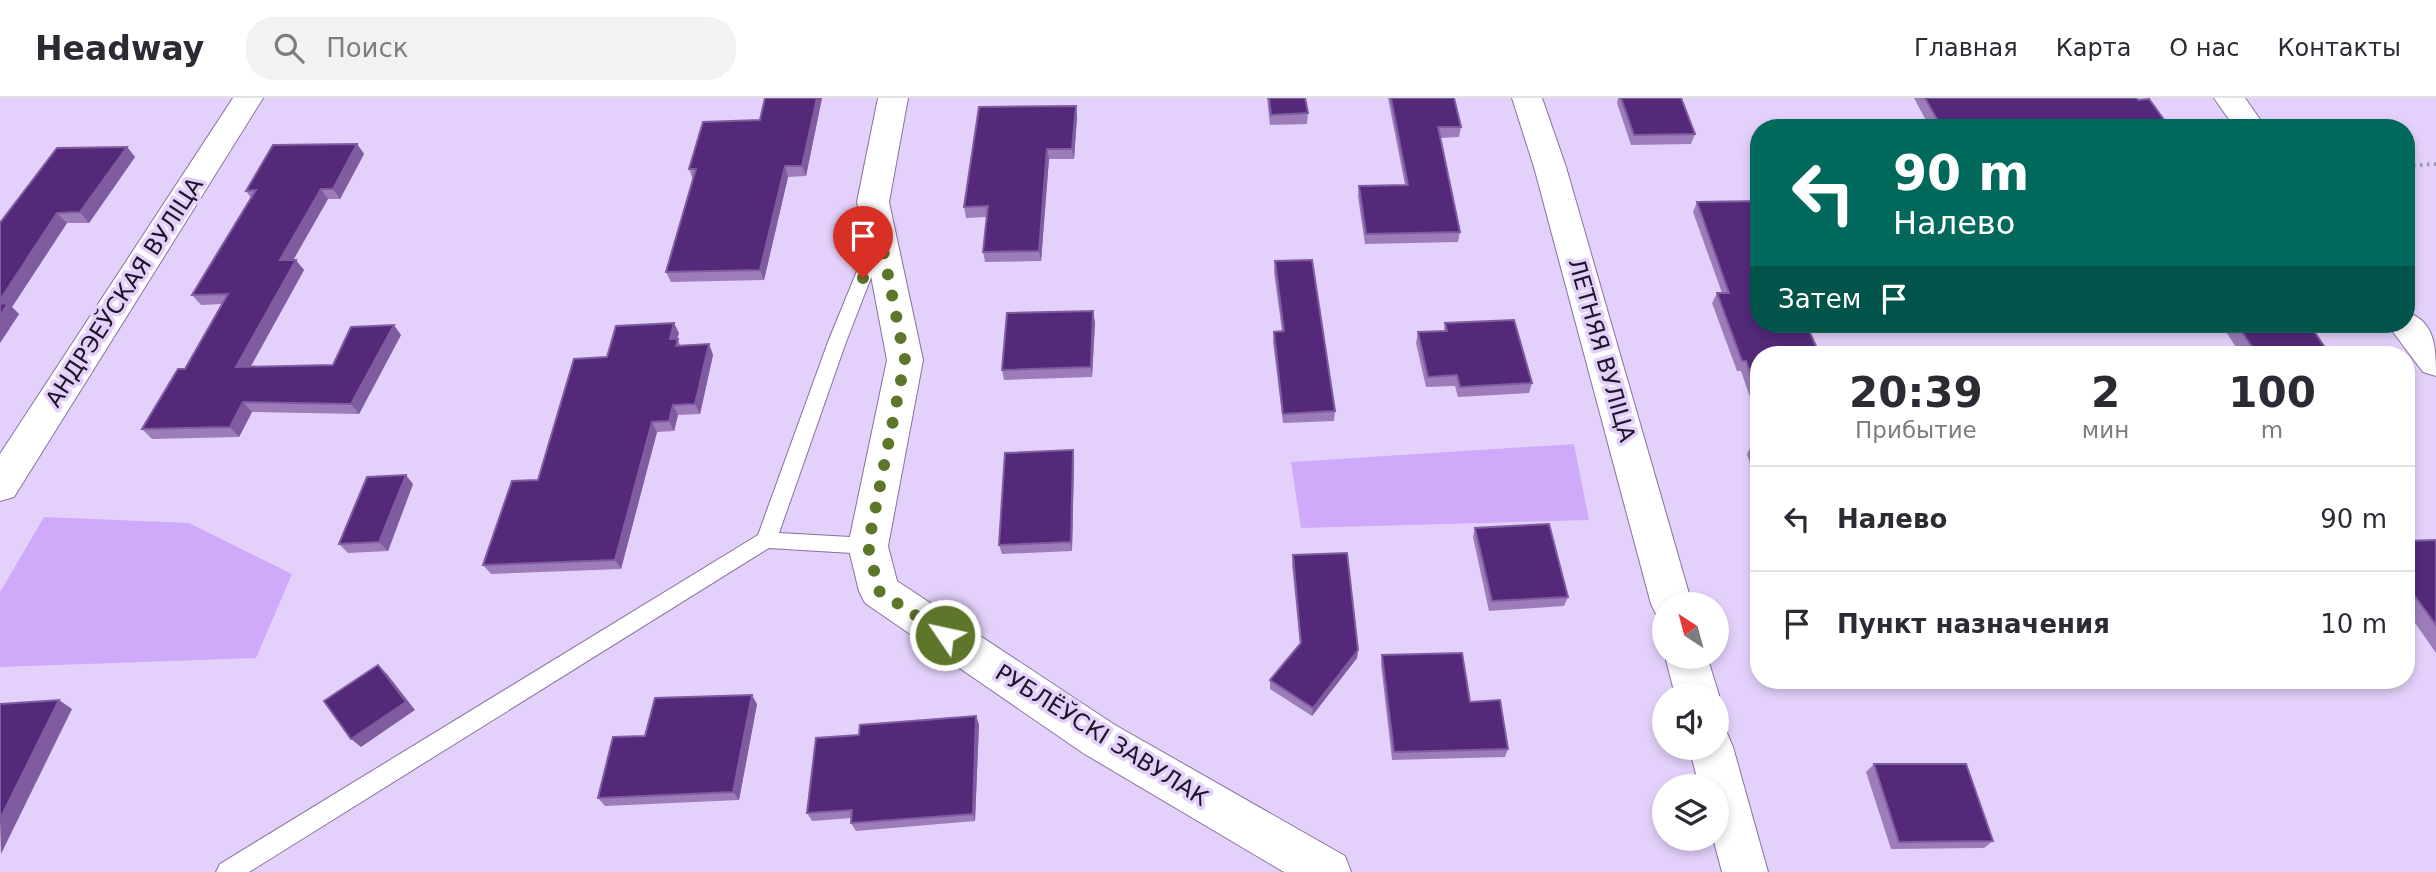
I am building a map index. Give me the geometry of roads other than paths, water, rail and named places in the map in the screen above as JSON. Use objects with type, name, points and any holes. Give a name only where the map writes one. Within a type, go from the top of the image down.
[{"type":"street","name":"АНДРЭЕЎСКАЯ ВУЛІЦА","points":[[0,486],[248,98]]},
{"type":"street","name":"РУБЛЁЎСКІ ЗАВУЛАК","points":[[893,98],[873,202],[905,360],[868,546],[879,591],[1099,738],[1328,872]]},
{"type":"street","name":"ЛЕТНЯЯ ВУЛІЦА","points":[[1527,98],[1550,167],[1669,592]]},
{"type":"street","points":[[2229,98],[2244,119]]},
{"type":"street","points":[[2411,333],[2436,363]]},
{"type":"street","points":[[1715,760],[1745,872]]},
{"type":"lane","points":[[766,540],[837,342],[880,235]]},
{"type":"lane","points":[[228,872],[766,540],[868,546]]}]
